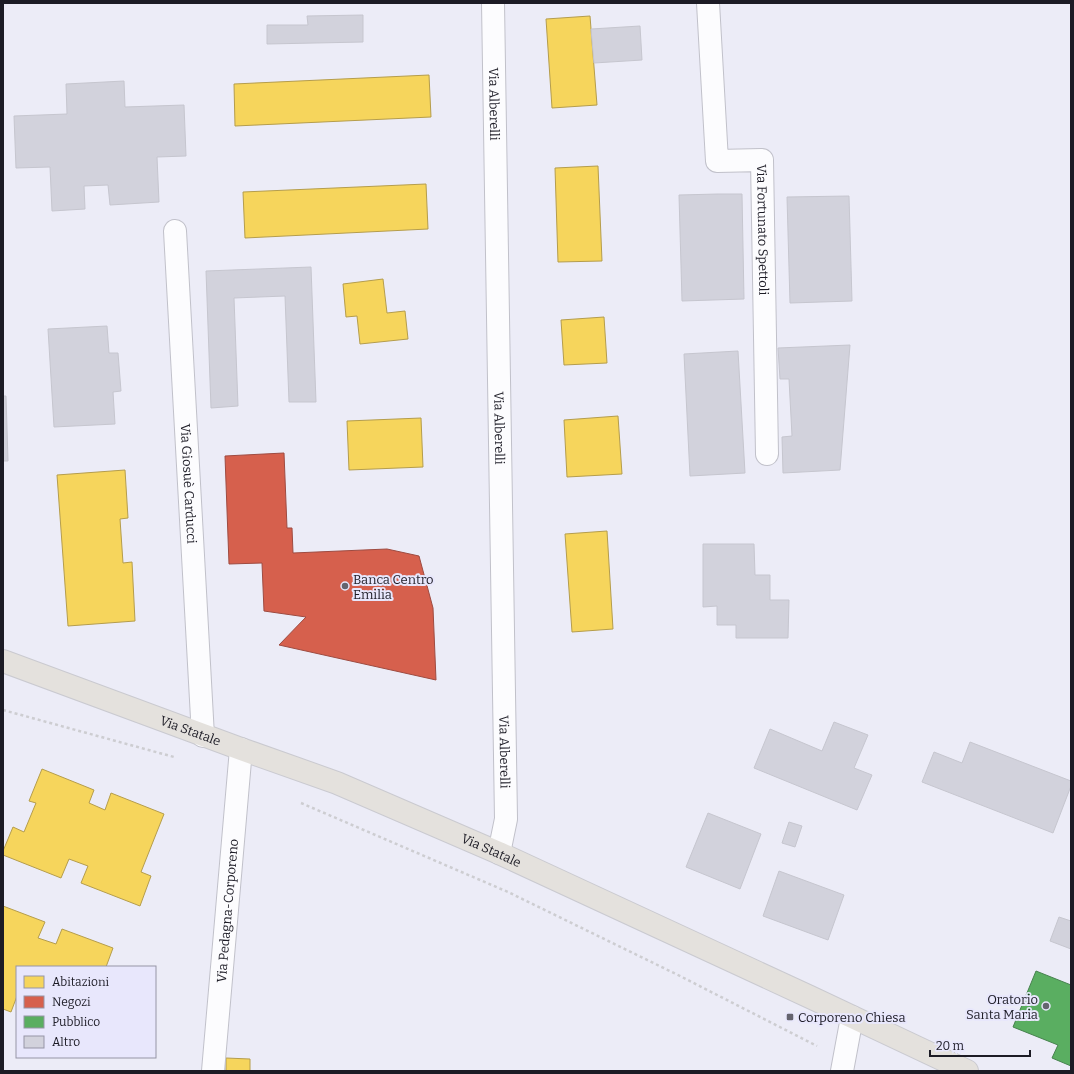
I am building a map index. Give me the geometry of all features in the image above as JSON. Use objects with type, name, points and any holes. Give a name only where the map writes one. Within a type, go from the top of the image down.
[{"type":"main road","name":"Via Statale","points":[[3,661],[203,736],[338,783],[499,852],[967,1071]]},
{"type":"street","name":"Via Alberelli","points":[[493,3],[506,819],[499,852]]},
{"type":"street","name":"Via Fortunato Spettoli","points":[[708,3],[717,161],[762,160],[768,454]]},
{"type":"street","name":"Via Giosuè Carducci","points":[[175,231],[203,736]]},
{"type":"street","name":"Via Pedagna-Corporeno","points":[[213,1071],[240,749]]},
{"type":"street","points":[[843,1065],[852,1017]]},
{"type":"path","points":[[3,710],[178,758]]},
{"type":"path","points":[[300,802],[508,892],[678,975],[843,1065]]},
{"type":"building: Abitazioni","points":[[590,16],[597,105],[552,108],[546,19]]},
{"type":"building: Abitazioni","points":[[429,75],[431,117],[235,126],[234,84]]},
{"type":"building: Abitazioni","points":[[598,166],[602,261],[558,262],[555,168]]},
{"type":"building: Abitazioni","points":[[426,184],[428,229],[245,238],[243,192]]},
{"type":"building: Abitazioni","points":[[383,279],[387,313],[405,311],[408,339],[360,344],[357,316],[346,317],[343,284]]},
{"type":"building: Abitazioni","points":[[604,317],[607,363],[564,365],[561,320]]},
{"type":"building: Abitazioni","points":[[618,416],[622,474],[567,477],[564,420]]},
{"type":"building: Abitazioni","points":[[421,418],[423,467],[349,470],[347,421]]},
{"type":"building: Abitazioni","points":[[125,470],[128,518],[120,519],[123,563],[132,562],[135,621],[68,626],[57,475]]},
{"type":"building: Abitazioni","points":[[607,531],[613,629],[572,632],[565,534]]},
{"type":"building: Abitazioni","points":[[42,769],[94,790],[89,803],[105,810],[111,793],[164,814],[141,872],[151,876],[140,906],[81,883],[88,866],[69,859],[61,878],[3,855],[3,851],[13,827],[24,832],[36,803],[29,801]]},
{"type":"building: Abitazioni","points":[[3,906],[45,922],[38,938],[56,944],[62,929],[113,948],[106,966],[16,966],[16,999],[11,1012],[3,1009]]},
{"type":"building: Abitazioni","points":[[226,1058],[250,1059],[250,1071],[226,1071]]},
{"type":"building: Negozi","name":"Banca Centro Emilia","points":[[284,453],[287,528],[292,528],[293,553],[387,549],[419,556],[433,608],[436,680],[279,645],[306,617],[264,611],[262,563],[229,564],[225,456]]},
{"type":"building: Pubblico","name":"Oratorio Santa Maria","points":[[1036,971],[1071,985],[1071,1066],[1052,1058],[1058,1045],[1013,1027]]},
{"type":"building: Altro","points":[[363,15],[363,42],[267,44],[267,25],[308,25],[307,16]]},
{"type":"building: Altro","points":[[640,26],[642,60],[594,63],[591,29]]},
{"type":"building: Altro","points":[[124,81],[125,107],[184,105],[186,156],[157,157],[159,202],[110,205],[108,185],[84,186],[85,209],[52,211],[50,167],[16,168],[14,116],[67,114],[66,84]]},
{"type":"building: Altro","points":[[742,194],[744,299],[682,301],[679,195]]},
{"type":"building: Altro","points":[[849,196],[852,301],[790,303],[787,197]]},
{"type":"building: Altro","points":[[311,267],[316,402],[289,402],[285,296],[234,298],[238,406],[211,408],[206,271]]},
{"type":"building: Altro","points":[[107,326],[109,353],[118,353],[121,391],[113,392],[115,424],[54,427],[48,329]]},
{"type":"building: Altro","points":[[850,345],[840,470],[783,473],[782,437],[792,436],[789,379],[780,379],[778,348]]},
{"type":"building: Altro","points":[[738,351],[745,473],[690,476],[684,354]]},
{"type":"building: Altro","points":[[3,396],[6,396],[8,461],[3,461]]},
{"type":"building: Altro","points":[[703,544],[754,544],[755,575],[770,575],[770,600],[789,600],[788,638],[736,638],[736,625],[717,625],[717,606],[703,607]]},
{"type":"building: Altro","points":[[834,722],[868,735],[854,768],[872,775],[857,810],[754,768],[770,729],[822,751]]},
{"type":"building: Altro","points":[[970,742],[1071,781],[1071,786],[1053,833],[922,782],[934,752],[962,763]]},
{"type":"building: Altro","points":[[708,813],[761,834],[740,889],[686,867]]},
{"type":"building: Altro","points":[[789,822],[802,826],[795,847],[782,843]]},
{"type":"building: Altro","points":[[779,871],[844,895],[828,940],[763,916]]},
{"type":"building: Altro","points":[[1059,917],[1071,921],[1071,949],[1050,941]]},
{"type":"place","name":"Banca Centro Emilia","points":[[345,586]]},
{"type":"place","name":"Oratorio Santa Maria","points":[[1046,1006]]},
{"type":"place","name":"Corporeno Chiesa","points":[[790,1017]]}]
